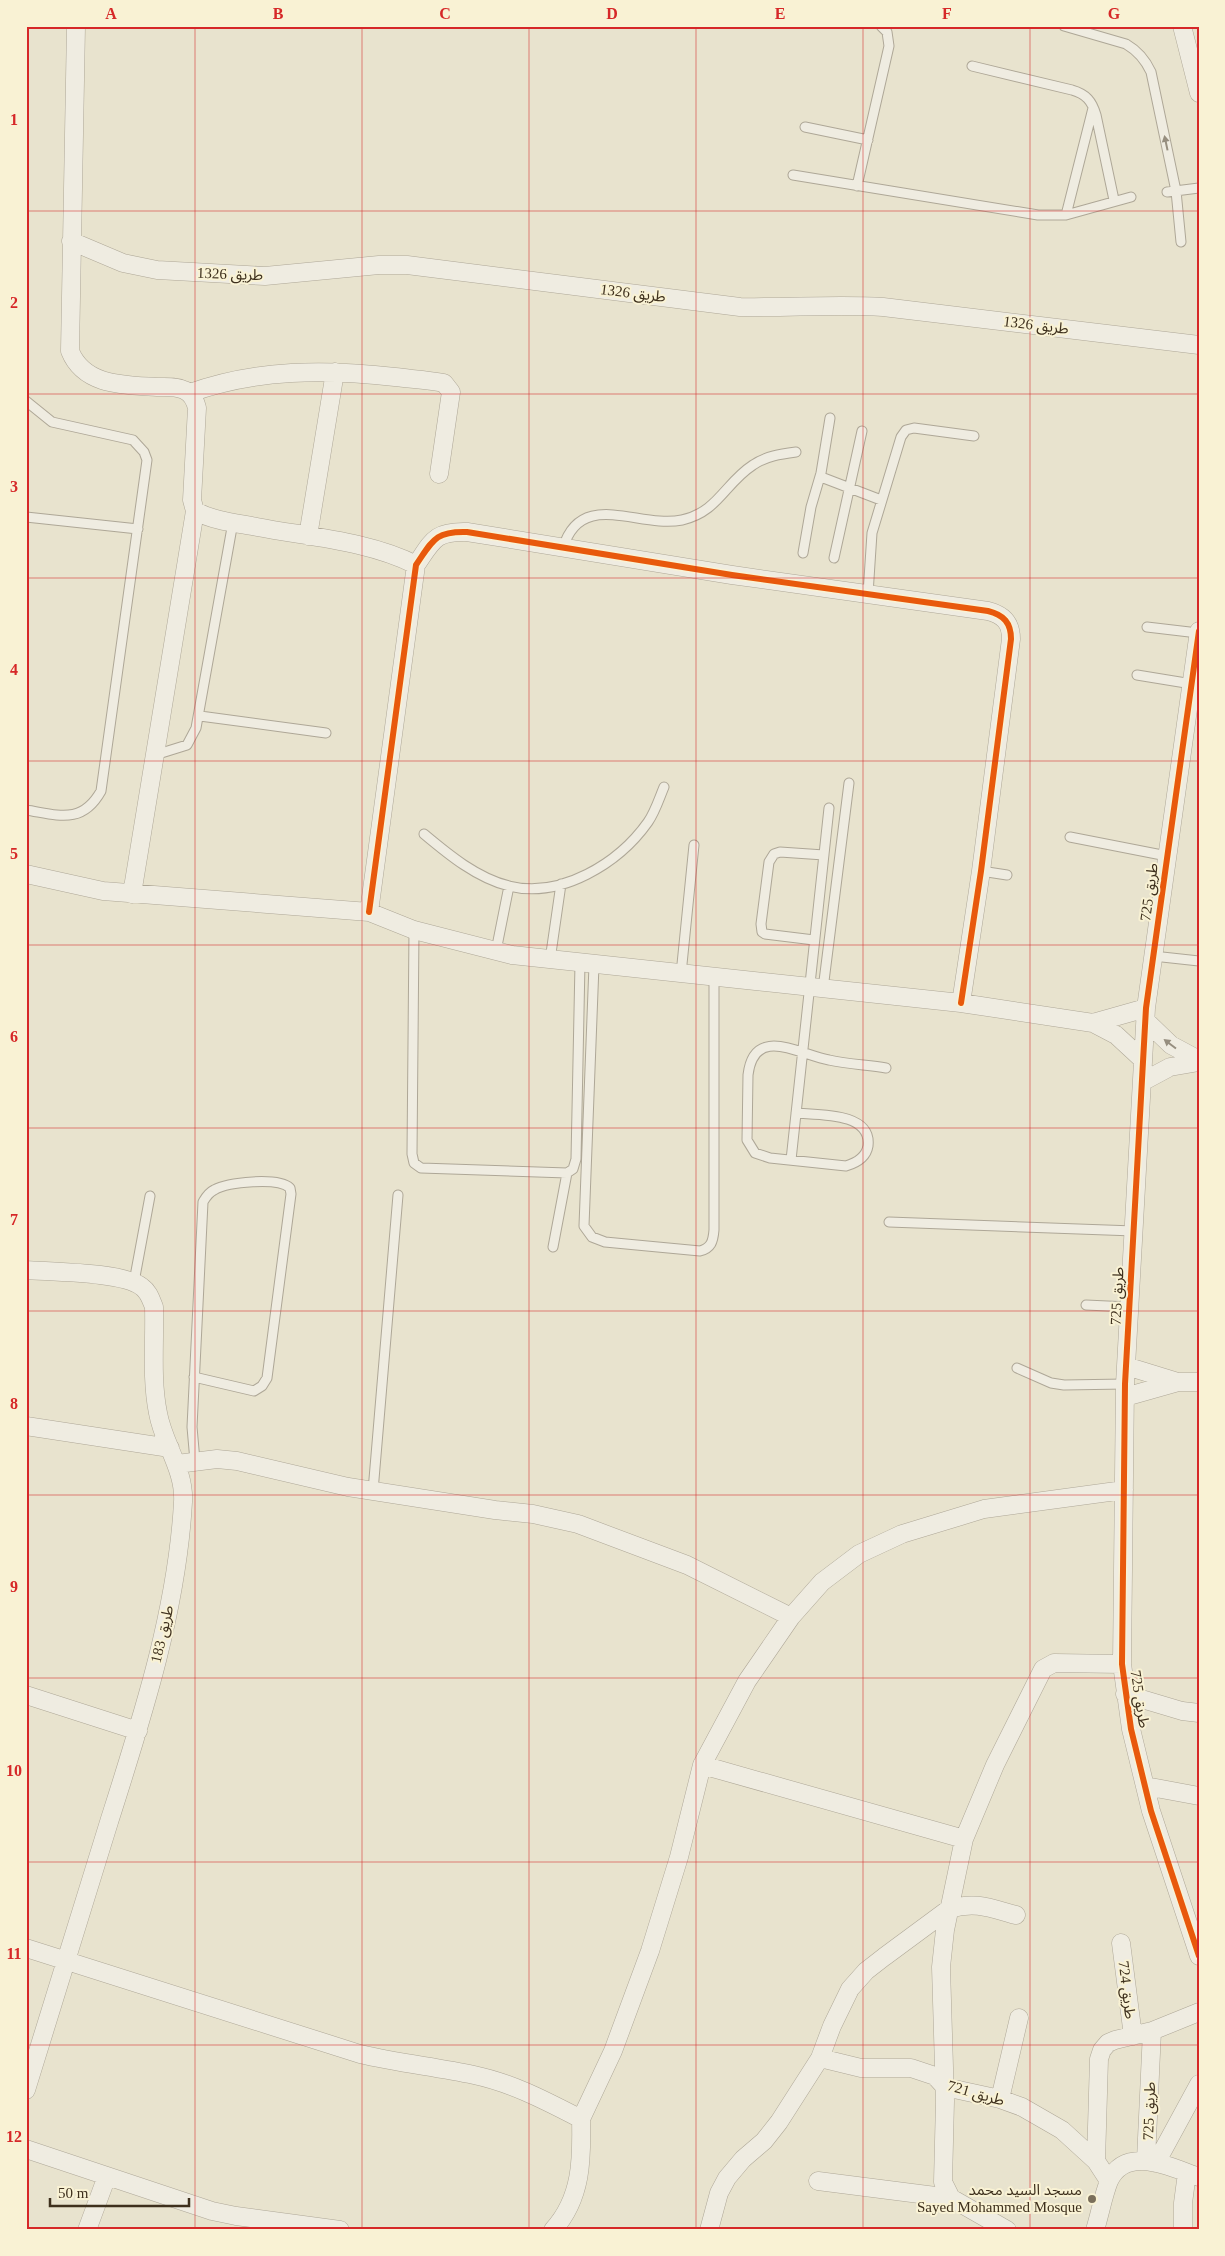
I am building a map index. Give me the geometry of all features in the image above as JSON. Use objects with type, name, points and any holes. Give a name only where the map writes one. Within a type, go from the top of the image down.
[{"type":"street","points":[[76,26],[70,351],[79,368],[95,379],[183,389],[190,393],[198,408],[192,500],[195,511],[132,894]]},
{"type":"street","points":[[1182,26],[1199,93]]},
{"type":"street","name":"طريق 1326","points":[[71,240],[123,263],[156,270],[265,276],[379,265],[406,265],[740,307],[785,308],[852,305],[883,307],[1199,345]]},
{"type":"street","points":[[190,393],[246,378],[335,372],[444,383],[449,387],[450,398],[439,474]]},
{"type":"street","points":[[308,536],[335,372]]},
{"type":"street","points":[[195,511],[205,516],[391,553],[416,565]]},
{"type":"street","points":[[369,912],[416,565],[432,540],[448,532],[467,532],[998,613],[1006,620],[1011,629],[981,871],[961,1003]]},
{"type":"street","name":"طريق 725","points":[[1197,1948],[1151,1811],[1125,1694],[1122,1664],[1125,1382],[1146,1014],[1199,632]]},
{"type":"street","points":[[26,874],[103,891],[369,912],[414,930],[496,951],[550,960],[961,1003],[1093,1023],[1146,1014],[1171,1045],[1199,1061]]},
{"type":"street","points":[[1093,1023],[1116,1035],[1143,1060]]},
{"type":"street","points":[[1142,1082],[1170,1067],[1199,1061]]},
{"type":"street","points":[[26,1270],[116,1278],[134,1282]]},
{"type":"street","name":"طريق 183","points":[[26,2090],[138,1731],[163,1633],[180,1547],[183,1499],[173,1456],[158,1415],[155,1397],[154,1307],[150,1296],[134,1282]]},
{"type":"street","points":[[1125,1382],[1178,1382]]},
{"type":"street","points":[[1125,1382],[1199,1382]]},
{"type":"street","points":[[26,1426],[195,1461],[237,1461],[317,1481],[495,1510],[533,1514],[578,1524],[687,1565],[791,1617]]},
{"type":"street","points":[[554,2230],[566,2215],[579,2182],[582,2148],[581,2119],[613,2051],[650,1951],[679,1857],[702,1764],[747,1681],[791,1617],[822,1582],[859,1554],[902,1534],[984,1509],[1124,1490]]},
{"type":"street","points":[[951,2198],[943,2182],[945,2086],[941,1967],[945,1930],[964,1839],[995,1765],[1044,1669],[1054,1663],[1122,1664]]},
{"type":"street","points":[[1125,1694],[1182,1712],[1199,1713]]},
{"type":"street","points":[[26,1695],[138,1731]]},
{"type":"street","points":[[702,1764],[964,1839]]},
{"type":"street","points":[[1145,1786],[1199,1796]]},
{"type":"street","points":[[709,2230],[719,2193],[727,2178],[743,2159],[764,2141],[779,2122],[820,2058],[832,2026],[850,1989],[866,1971],[949,1909],[965,1904],[978,1905],[1016,1915]]},
{"type":"street","name":"طريق 724","points":[[1121,1943],[1133,2036]]},
{"type":"street","points":[[26,1948],[360,2054],[397,2063],[475,2075],[526,2091],[581,2119]]},
{"type":"street","points":[[1096,2161],[1099,2059],[1102,2050],[1108,2044],[1152,2031],[1199,2012]]},
{"type":"street","points":[[1000,2099],[1019,2018]]},
{"type":"street","name":"طريق 725","points":[[1151,2162],[1152,2031]]},
{"type":"street","name":"طريق 721","points":[[820,2058],[861,2068],[911,2068],[934,2076],[945,2086],[1000,2099],[1022,2107],[1049,2121],[1080,2144],[1096,2161],[1110,2181]]},
{"type":"street","name":"طريق 725","points":[[1151,2162],[1199,2084]]},
{"type":"street","points":[[26,2149],[212,2211],[340,2230]]},
{"type":"street","points":[[1095,2230],[1110,2181],[1118,2169],[1129,2162],[1151,2162],[1193,2175],[1183,2203],[1183,2230]]},
{"type":"street","points":[[87,2230],[107,2176]]},
{"type":"street","points":[[818,2181],[951,2198],[1007,2230]]},
{"type":"lane","points":[[858,186],[889,46],[887,32],[881,26]]},
{"type":"lane","points":[[1064,26],[1126,44],[1134,49],[1147,63],[1182,242]]},
{"type":"lane","points":[[972,66],[1081,92],[1094,106],[1114,200]]},
{"type":"lane","points":[[1066,215],[1094,106]]},
{"type":"lane","points":[[804,127],[868,140]]},
{"type":"lane","points":[[793,175],[1038,215],[1066,215],[1130,197]]},
{"type":"lane","points":[[1171,191],[1199,188]]},
{"type":"lane","points":[[26,401],[52,422],[125,438],[140,445],[146,460],[101,791],[91,806],[76,815],[64,816],[26,810]]},
{"type":"lane","points":[[803,553],[811,507],[821,477],[830,418]]},
{"type":"lane","points":[[868,594],[872,533],[900,437],[906,430],[918,428],[974,436]]},
{"type":"lane","points":[[834,558],[862,431]]},
{"type":"lane","points":[[563,548],[571,529],[588,516],[606,515],[675,521],[691,518],[705,511],[717,501],[740,474],[753,465],[766,458],[796,452]]},
{"type":"lane","points":[[821,477],[881,500]]},
{"type":"lane","points":[[26,517],[138,529]]},
{"type":"lane","points":[[155,755],[188,745],[200,716],[233,522]]},
{"type":"lane","points":[[1148,627],[1199,632]]},
{"type":"lane","points":[[1137,675],[1192,684]]},
{"type":"lane","points":[[200,716],[326,733]]},
{"type":"lane","points":[[791,1160],[802,1050],[816,988],[848,783]]},
{"type":"lane","points":[[424,834],[449,856],[509,886],[534,888],[561,884],[596,871],[626,849],[649,821],[664,787]]},
{"type":"lane","points":[[816,988],[814,940],[829,808]]},
{"type":"lane","points":[[1070,837],[1167,856]]},
{"type":"lane","points":[[681,974],[694,845]]},
{"type":"lane","points":[[814,940],[765,934],[762,932],[761,924],[769,862],[772,856],[780,852],[824,855]]},
{"type":"lane","points":[[981,871],[1007,875]]},
{"type":"lane","points":[[550,960],[561,884]]},
{"type":"lane","points":[[496,951],[509,886]]},
{"type":"lane","points":[[414,930],[412,1144],[414,1163],[426,1169],[567,1173],[573,1170],[576,1159],[587,964]]},
{"type":"lane","points":[[1153,956],[1199,961]]},
{"type":"lane","points":[[587,964],[584,1226],[592,1237],[604,1242],[700,1251],[711,1245],[714,1220],[714,977]]},
{"type":"lane","points":[[796,1113],[851,1119],[859,1123],[866,1130],[868,1140],[867,1149],[863,1157],[855,1163],[846,1166],[762,1157],[750,1147],[746,1132],[749,1066],[753,1057],[768,1047],[786,1046],[829,1060],[886,1068]]},
{"type":"lane","points":[[553,1247],[567,1173]]},
{"type":"lane","points":[[194,1377],[254,1391],[262,1386],[267,1378],[291,1194],[290,1188],[285,1184],[272,1181],[222,1187],[208,1194],[203,1202],[194,1377],[192,1427],[195,1461]]},
{"type":"lane","points":[[373,1491],[398,1195]]},
{"type":"lane","points":[[134,1282],[150,1196]]},
{"type":"lane","points":[[889,1222],[1134,1231]]},
{"type":"lane","points":[[1086,1304],[1129,1307]]},
{"type":"lane","points":[[1017,1368],[1051,1383],[1064,1385],[1125,1382]]},
{"type":"cycle path","points":[[369,912],[416,565],[431,543],[441,535],[467,532],[732,575],[988,611],[1006,620],[1010,628],[1011,639],[981,871],[961,1003]]},
{"type":"cycle path","points":[[1199,631],[1146,1008],[1125,1384],[1122,1664],[1131,1729],[1151,1811],[1199,1956]]},
{"type":"place","name":"مسجد السيد محمد Sayed Mohammed Mosque","points":[[1092,2199]]}]
